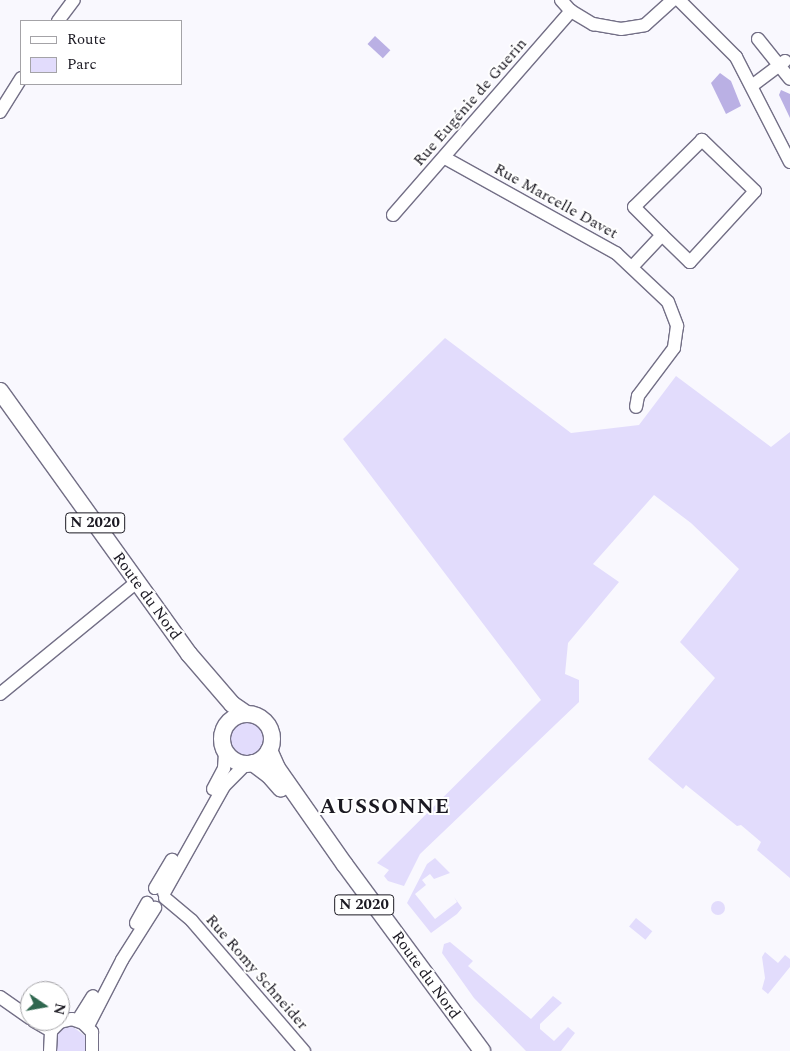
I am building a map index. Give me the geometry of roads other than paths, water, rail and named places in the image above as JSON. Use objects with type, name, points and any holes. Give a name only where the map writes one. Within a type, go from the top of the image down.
[{"type":"main road","name":"Route du Nord","points":[[3,401],[189,654],[221,707],[225,726]]},
{"type":"main road","name":"Route du Nord","points":[[189,654],[232,704],[245,713]]},
{"type":"main road","points":[[245,713],[260,717],[270,728],[269,750],[250,764],[234,761],[225,753],[221,736],[225,726],[233,717],[245,713]]},
{"type":"main road","name":"Route du Nord","points":[[269,750],[277,768],[345,865],[482,1051]]},
{"type":"main road","name":"Route du Nord","points":[[250,764],[274,780],[470,1051]]},
{"type":"street","points":[[59,20],[74,0]]},
{"type":"street","points":[[561,0],[571,11],[593,24],[621,29],[646,25],[673,0]]},
{"type":"street","points":[[679,0],[723,42],[752,85],[790,162]]},
{"type":"street","name":"Rue Eugénie de Guerin","points":[[393,215],[571,11]]},
{"type":"street","points":[[758,39],[782,63],[790,79]]},
{"type":"street","points":[[752,85],[782,63]]},
{"type":"street","points":[[0,112],[20,80]]},
{"type":"street","points":[[702,140],[755,191],[690,262],[662,235],[634,207],[702,140]]},
{"type":"street","name":"Rue Marcelle Davet","points":[[444,158],[584,232],[633,266],[668,302],[678,326],[674,348],[638,396],[636,407]]},
{"type":"street","points":[[633,266],[662,235]]},
{"type":"street","points":[[0,694],[137,582]]},
{"type":"street","points":[[158,899],[221,775],[225,753]]},
{"type":"street","points":[[83,1023],[224,786],[250,764]]},
{"type":"street","name":"Rue Romy Schneider","points":[[158,899],[185,915],[304,1051]]},
{"type":"street","points":[[2,1003],[20,1013]]},
{"type":"street","points":[[70,1022],[83,1023]]},
{"type":"street","points":[[83,1023],[94,1039],[92,1051]]},
{"type":"street","points":[[50,1051],[51,1031]]},
{"type":"district","name":"AUSSONNE","points":[[385,807]]}]
